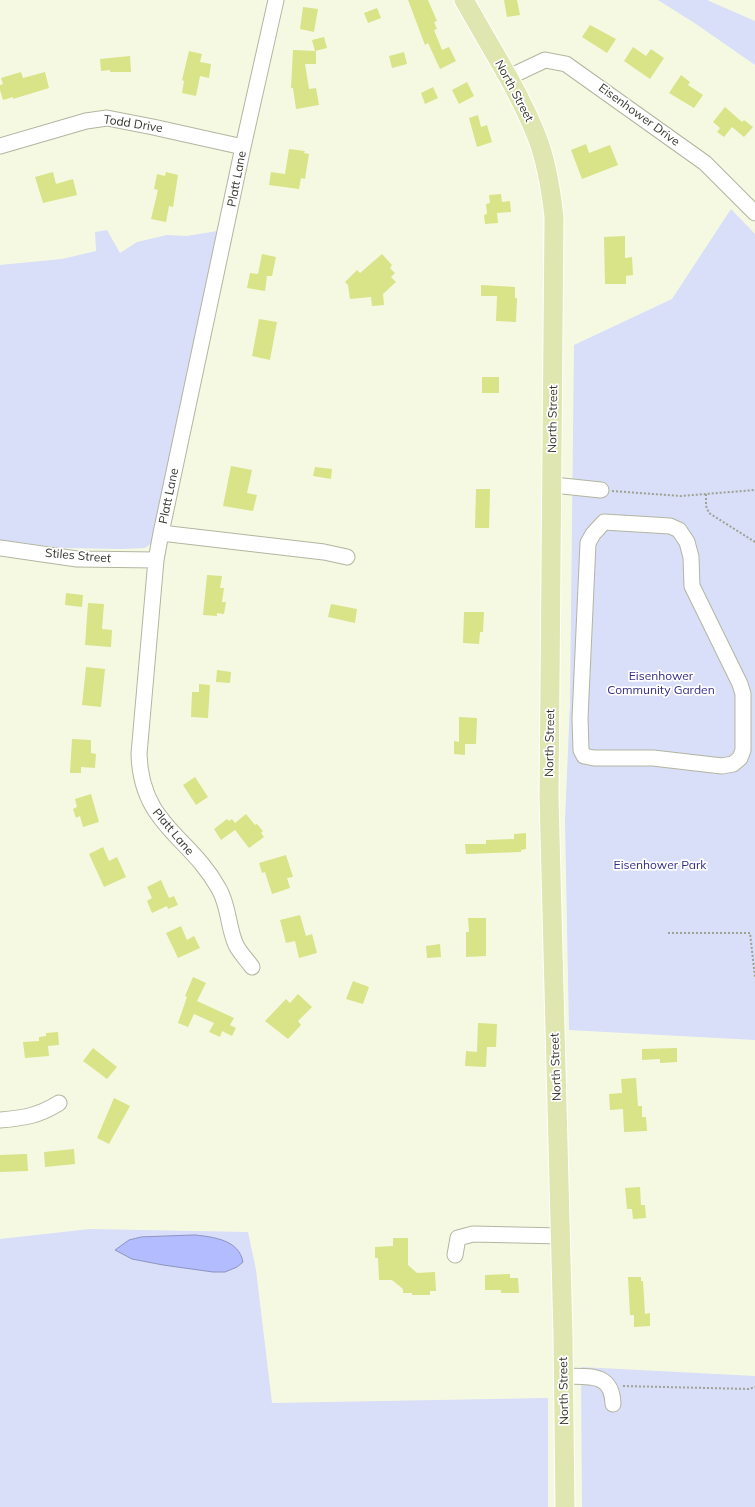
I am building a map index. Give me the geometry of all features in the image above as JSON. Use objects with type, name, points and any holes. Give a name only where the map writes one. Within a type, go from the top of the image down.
[{"type":"main road","name":"North Street","points":[[464,0],[524,107],[537,137],[547,171],[554,217],[553,485],[549,797],[561,1236],[565,1507]]},
{"type":"street","name":"Platt Lane","points":[[252,967],[236,945],[224,901],[215,882],[159,817],[149,801],[142,783],[139,754],[156,560],[243,147],[276,0]]},
{"type":"street","name":"Eisenhower Drive","points":[[508,78],[545,60],[566,64],[705,164],[755,213]]},
{"type":"street","name":"Todd Drive","points":[[0,146],[86,121],[107,118],[153,126],[243,147]]},
{"type":"street","points":[[553,485],[601,490]]},
{"type":"street","points":[[604,522],[649,524],[670,526],[679,530],[687,542],[691,557],[692,586],[740,684],[743,694],[743,750],[740,758],[733,764],[722,766],[708,765],[653,758],[594,758],[584,756],[580,750],[588,543],[593,534],[604,522]]},
{"type":"street","points":[[161,533],[316,551],[346,557]]},
{"type":"street","name":"Stiles Street","points":[[0,548],[77,559],[156,560]]},
{"type":"street","points":[[0,1120],[27,1118],[45,1112],[59,1103]]},
{"type":"street","points":[[455,1255],[458,1238],[473,1234],[561,1236]]},
{"type":"street","points":[[564,1376],[600,1379],[607,1382],[611,1387],[613,1404]]},
{"type":"path","points":[[601,490],[662,496],[755,490]]},
{"type":"path","points":[[706,494],[706,506],[709,513],[755,542]]},
{"type":"path","points":[[668,933],[750,933],[755,977]]},
{"type":"path","points":[[611,1387],[742,1389],[755,1387]]},
{"type":"green space","points":[[658,0],[707,0],[755,21],[755,65],[696,24]]},
{"type":"green space","name":"Eisenhower Park","points":[[731,209],[755,234],[755,1040],[569,1030],[565,821],[570,703],[574,345],[672,299]]},
{"type":"green space","points":[[107,230],[120,253],[137,242],[167,235],[187,236],[217,231],[160,533],[152,543],[145,548],[64,548],[0,540],[0,265],[62,259],[96,251],[95,232]]},
{"type":"green space","points":[[90,1229],[248,1232],[256,1270],[272,1403],[548,1398],[548,1507],[0,1507],[0,1239]]},
{"type":"green space","points":[[581,1367],[755,1376],[755,1507],[582,1507]]},
{"type":"water","points":[[195,1235],[210,1237],[231,1244],[241,1255],[243,1262],[237,1267],[225,1272],[213,1272],[132,1259],[115,1250],[129,1240],[141,1237]]},
{"type":"building","points":[[408,0],[428,0],[437,21],[434,22],[437,29],[434,30],[442,50],[449,47],[456,61],[440,69],[428,43],[425,45]]},
{"type":"building","points":[[504,0],[517,0],[520,15],[507,17]]},
{"type":"building","points":[[303,7],[318,9],[314,32],[300,29]]},
{"type":"building","points":[[377,8],[381,18],[368,23],[364,13]]},
{"type":"building","points":[[590,25],[616,39],[607,53],[582,37]]},
{"type":"building","points":[[324,37],[327,48],[315,51],[312,40]]},
{"type":"building","points":[[633,47],[646,56],[651,49],[664,58],[650,79],[624,61]]},
{"type":"building","points":[[293,50],[316,51],[316,64],[305,64],[309,89],[316,88],[319,105],[296,109],[293,88],[291,88]]},
{"type":"building","points":[[189,51],[202,54],[200,62],[211,64],[209,78],[200,76],[196,96],[182,93],[184,81],[182,80]]},
{"type":"building","points":[[404,52],[407,64],[392,68],[389,56]]},
{"type":"building","points":[[130,56],[131,72],[110,72],[110,70],[101,71],[100,59]]},
{"type":"building","points":[[21,72],[23,78],[45,72],[49,88],[13,99],[13,97],[3,100],[0,90],[0,85],[3,84],[1,78]]},
{"type":"building","points":[[681,75],[690,82],[688,85],[703,95],[694,108],[669,93]]},
{"type":"building","points":[[467,82],[474,96],[459,104],[452,90]]},
{"type":"building","points":[[433,87],[438,98],[425,104],[421,93]]},
{"type":"building","points":[[725,107],[742,122],[744,120],[753,127],[744,137],[732,127],[724,137],[717,132],[720,128],[713,122]]},
{"type":"building","points":[[478,115],[481,127],[487,125],[492,142],[477,147],[469,118]]},
{"type":"building","points":[[586,144],[589,153],[610,145],[618,165],[582,179],[571,150]]},
{"type":"building","points":[[289,149],[305,151],[304,153],[309,154],[305,179],[301,178],[299,189],[269,185],[271,172],[285,174]]},
{"type":"building","points":[[53,172],[56,184],[73,179],[77,195],[43,203],[35,177]]},
{"type":"building","points":[[166,172],[178,175],[173,207],[169,206],[166,222],[151,219],[158,190],[154,189],[157,174],[165,176]]},
{"type":"building","points":[[501,194],[502,202],[510,201],[511,212],[497,213],[498,223],[485,224],[484,215],[487,214],[486,204],[490,203],[489,195]]},
{"type":"building","points":[[625,236],[625,258],[632,257],[633,275],[626,276],[626,284],[605,284],[604,237]]},
{"type":"building","points":[[262,254],[276,257],[272,276],[267,276],[265,291],[247,288],[250,273],[258,274]]},
{"type":"building","points":[[382,254],[392,265],[390,268],[395,273],[391,277],[396,282],[383,294],[384,305],[372,306],[371,297],[350,299],[348,285],[345,282],[357,270],[360,273]]},
{"type":"building","points":[[481,285],[515,287],[515,298],[517,298],[516,322],[496,321],[497,296],[481,296]]},
{"type":"building","points":[[259,319],[277,322],[270,360],[252,356]]},
{"type":"building","points":[[482,377],[499,377],[499,393],[482,393]]},
{"type":"building","points":[[231,466],[252,470],[247,493],[257,495],[253,511],[223,506]]},
{"type":"building","points":[[315,467],[332,469],[331,479],[313,476]]},
{"type":"building","points":[[476,489],[490,489],[489,528],[475,528]]},
{"type":"building","points":[[207,575],[222,576],[220,588],[224,588],[222,602],[226,602],[224,614],[217,613],[217,616],[203,615]]},
{"type":"building","points":[[66,593],[83,595],[82,607],[65,605]]},
{"type":"building","points":[[88,603],[104,604],[102,629],[112,630],[111,647],[85,645]]},
{"type":"building","points":[[331,604],[357,609],[355,623],[328,617]]},
{"type":"building","points":[[464,612],[484,612],[483,632],[480,632],[479,644],[463,643]]},
{"type":"building","points":[[86,667],[105,669],[101,707],[82,705]]},
{"type":"building","points":[[217,670],[231,672],[230,683],[216,682]]},
{"type":"building","points":[[199,684],[210,685],[208,718],[191,717],[192,692],[199,692]]},
{"type":"building","points":[[459,717],[477,718],[476,744],[465,744],[465,755],[454,754],[454,741],[459,742]]},
{"type":"building","points":[[72,739],[91,740],[91,753],[96,754],[95,768],[81,767],[81,773],[70,773]]},
{"type":"building","points":[[195,777],[208,797],[196,805],[183,785]]},
{"type":"building","points":[[91,794],[99,822],[83,827],[80,816],[76,818],[73,809],[77,807],[75,799]]},
{"type":"building","points":[[246,814],[255,825],[257,824],[263,831],[261,833],[264,837],[249,848],[235,830],[221,840],[214,829],[227,819],[229,821],[232,819],[235,823]]},
{"type":"building","points":[[526,833],[526,849],[521,850],[521,852],[466,854],[465,844],[486,844],[486,840],[514,839],[514,834]]},
{"type":"building","points":[[103,847],[109,861],[117,857],[126,877],[104,887],[89,854]]},
{"type":"building","points":[[286,855],[293,877],[287,878],[290,888],[272,894],[265,872],[262,873],[259,863]]},
{"type":"building","points":[[161,880],[169,898],[174,896],[178,905],[168,909],[167,906],[152,913],[147,901],[152,898],[147,887]]},
{"type":"building","points":[[300,915],[306,936],[312,934],[317,953],[299,958],[295,941],[286,943],[280,920]]},
{"type":"building","points":[[468,918],[486,918],[486,956],[466,957],[466,932],[469,932]]},
{"type":"building","points":[[181,926],[187,940],[194,936],[200,948],[178,958],[166,933]]},
{"type":"building","points":[[440,944],[441,957],[427,958],[426,946]]},
{"type":"building","points":[[193,977],[206,983],[197,1001],[234,1018],[230,1025],[236,1028],[232,1036],[222,1031],[220,1037],[209,1032],[214,1023],[194,1014],[188,1027],[178,1023],[187,997],[185,996]]},
{"type":"building","points":[[353,981],[369,987],[363,1004],[346,999]]},
{"type":"building","points":[[298,994],[312,1007],[298,1021],[301,1025],[288,1039],[265,1021],[286,999],[290,1003]]},
{"type":"building","points":[[478,1023],[497,1024],[496,1047],[487,1047],[486,1067],[465,1066],[466,1051],[477,1052]]},
{"type":"building","points":[[58,1032],[59,1045],[48,1046],[49,1056],[25,1058],[23,1042],[39,1041],[39,1037],[46,1036],[46,1033]]},
{"type":"building","points":[[93,1048],[117,1067],[107,1079],[83,1061]]},
{"type":"building","points":[[677,1048],[677,1062],[660,1063],[660,1059],[642,1060],[642,1049]]},
{"type":"building","points":[[636,1078],[638,1106],[642,1106],[642,1117],[646,1117],[647,1131],[624,1132],[623,1109],[610,1110],[609,1094],[622,1093],[621,1079]]},
{"type":"building","points":[[114,1098],[130,1106],[109,1144],[97,1138]]},
{"type":"building","points":[[74,1149],[75,1164],[45,1167],[44,1152]]},
{"type":"building","points":[[27,1154],[28,1171],[0,1172],[0,1155]]},
{"type":"building","points":[[640,1187],[641,1205],[645,1205],[646,1218],[633,1219],[632,1209],[627,1209],[625,1188]]},
{"type":"building","points":[[393,1238],[408,1238],[408,1265],[417,1273],[435,1272],[436,1291],[430,1291],[430,1295],[412,1295],[412,1293],[403,1293],[403,1289],[392,1280],[379,1280],[378,1258],[375,1258],[375,1247],[393,1246]]},
{"type":"building","points":[[510,1274],[510,1278],[518,1278],[519,1293],[501,1293],[501,1290],[485,1290],[485,1275]]},
{"type":"building","points":[[628,1277],[641,1277],[641,1281],[643,1281],[645,1314],[650,1313],[650,1326],[634,1327],[634,1315],[630,1315]]},
{"type":"park label","name":"Eisenhower Community Garden","points":[[661,683]]}]
